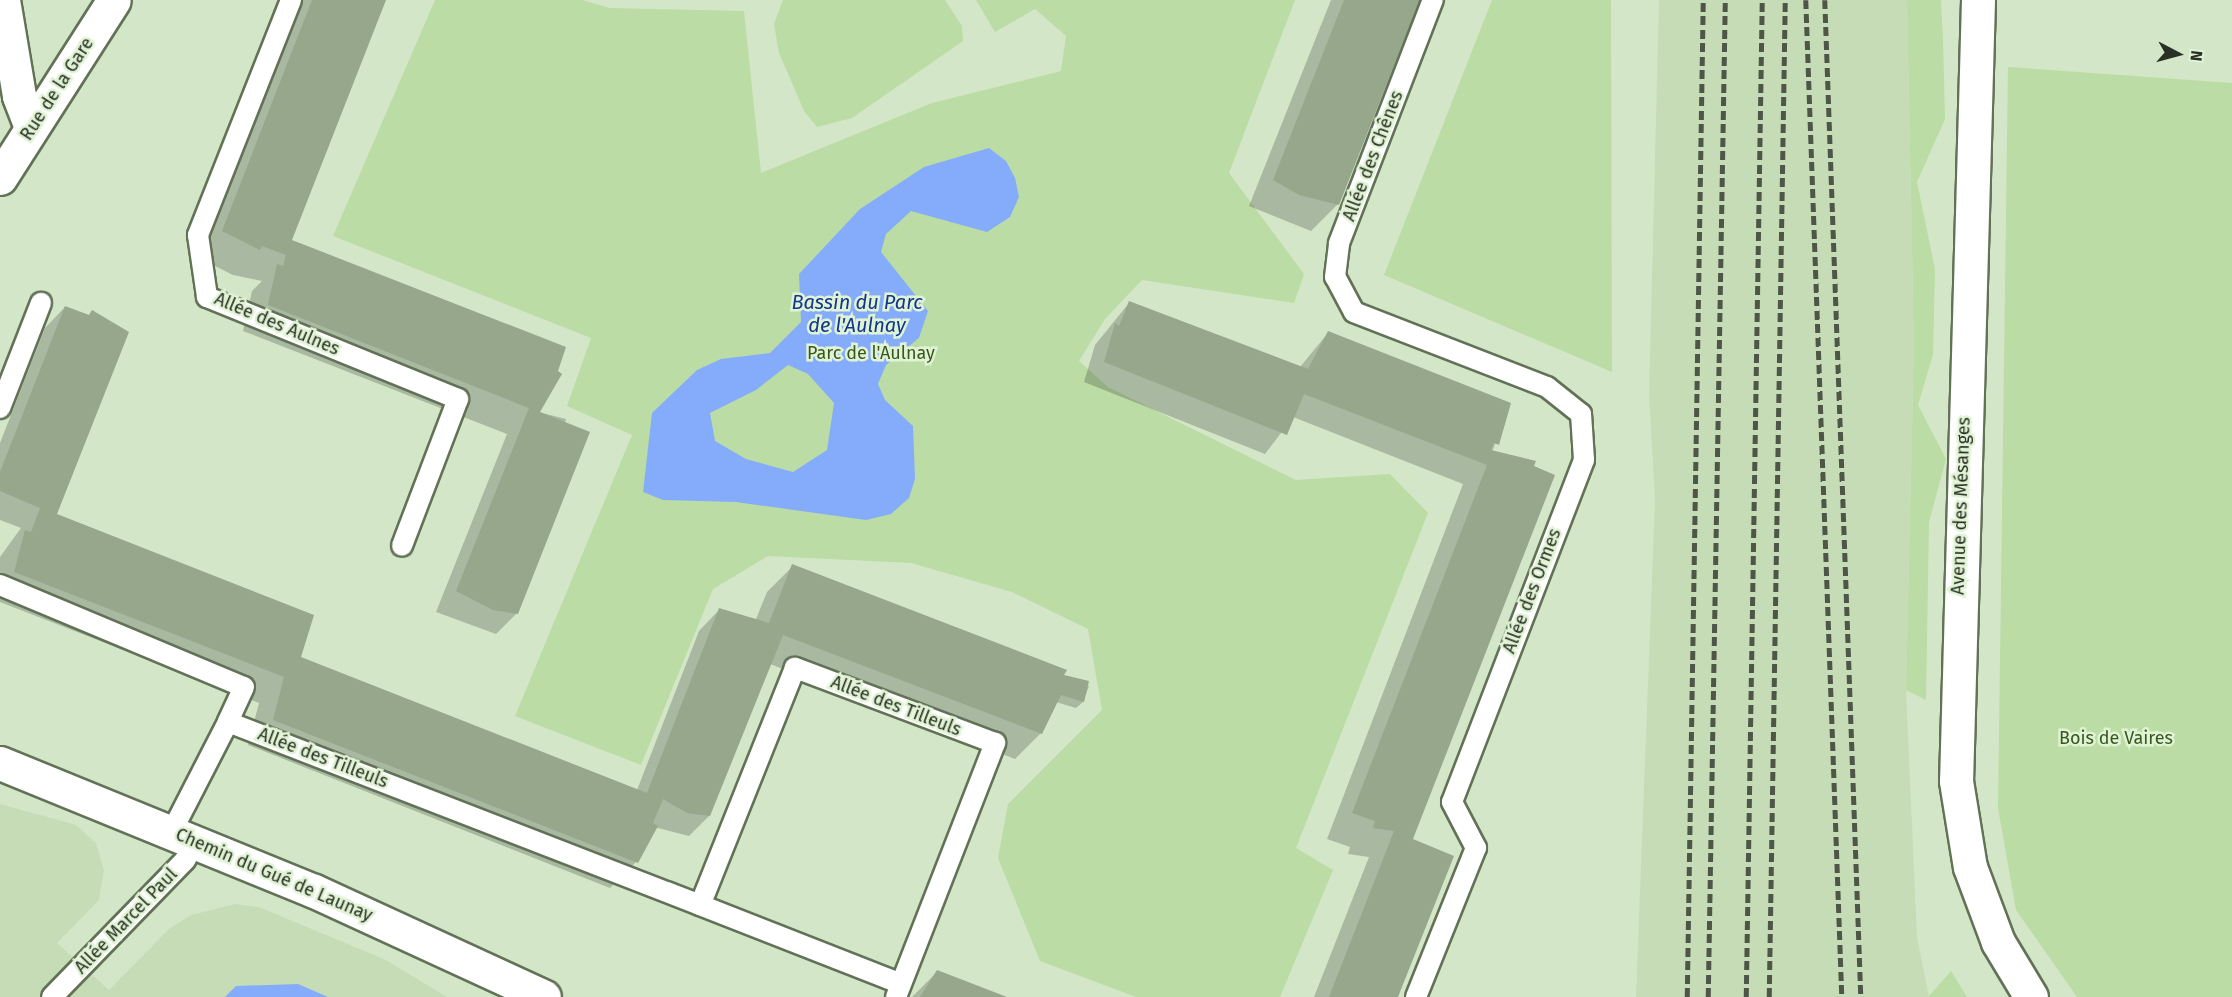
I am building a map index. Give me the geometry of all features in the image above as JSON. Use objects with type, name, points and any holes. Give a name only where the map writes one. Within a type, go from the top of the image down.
[{"type":"street","points":[[3,0],[19,96],[31,127]]},
{"type":"street","name":"Rue de la Gare","points":[[0,178],[114,0]]},
{"type":"street","name":"Avenue des Mésanges","points":[[1978,0],[1956,781],[1970,867],[1998,942],[2031,997]]},
{"type":"street","points":[[0,109],[31,127]]},
{"type":"street","name":"Chemin du Gué de Launay","points":[[0,763],[184,836],[544,997]]},
{"type":"lane","name":"Allée des Aulnes","points":[[291,0],[198,235],[207,297],[458,399],[402,546]]},
{"type":"lane","name":"Allée des Chênes","points":[[1354,312],[1335,277],[1339,243],[1433,0]]},
{"type":"lane","points":[[0,408],[41,303]]},
{"type":"lane","name":"Allée des Ormes","points":[[1354,312],[1547,387],[1581,414],[1584,460],[1452,802],[1476,848],[1416,997]]},
{"type":"lane","points":[[0,585],[244,687],[228,722]]},
{"type":"lane","name":"Allée des Tilleuls","points":[[228,722],[700,905],[897,990],[995,743],[795,668],[700,905]]},
{"type":"lane","name":"Allée Marcel Paul","points":[[52,997],[185,860],[184,836],[228,722]]},
{"type":"shaded area","points":[[1659,0],[1907,0],[1914,345],[1906,690],[1917,937],[1929,997],[1636,997],[1655,500],[1649,395]]},
{"type":"shaded area","points":[[0,804],[76,825],[96,843],[104,870],[99,900],[57,943],[109,990],[169,929],[191,915],[235,904],[259,907],[386,960],[447,997],[0,997]]},
{"type":"green space","name":"Parc de l'Aulnay","points":[[435,0],[582,0],[610,8],[744,11],[761,173],[932,103],[1061,71],[1066,36],[1035,9],[995,32],[976,0],[1295,0],[1229,173],[1304,274],[1294,303],[1142,280],[1105,319],[1079,361],[1108,387],[1296,480],[1390,474],[1428,513],[1296,848],[1333,870],[1280,997],[1136,997],[1040,961],[998,858],[1008,804],[1102,710],[1088,629],[1012,592],[911,563],[768,556],[713,589],[641,765],[515,716],[632,435],[567,406],[591,338],[333,236]]},
{"type":"green space","points":[[783,0],[945,0],[962,26],[963,41],[852,118],[817,127],[804,111],[779,53],[774,24]]},
{"type":"green space","points":[[1492,0],[1611,0],[1612,372],[1384,275]]},
{"type":"green space","points":[[1907,0],[1941,0],[1943,40],[1945,119],[1917,182],[1935,269],[1933,355],[1918,405],[1946,459],[1929,522],[1926,700],[1906,690],[1914,345]]},
{"type":"green space","name":"Bois de Vaires","points":[[2008,67],[2232,83],[2232,997],[2077,997],[2016,910],[1998,808]]},
{"type":"green space","points":[[1951,971],[1967,997],[1929,997],[1929,996]]},
{"type":"water","name":"Bassin du Parc de l'Aulnay","points":[[989,148],[1006,161],[1015,178],[1019,197],[1010,217],[987,232],[911,211],[886,234],[881,252],[928,311],[919,338],[886,365],[878,384],[885,400],[913,426],[915,479],[909,498],[891,514],[866,520],[736,502],[663,500],[643,492],[652,413],[697,370],[721,359],[770,353],[801,322],[799,274],[860,209],[924,167]],"holes":[[[788,365],[808,374],[834,403],[827,450],[793,472],[746,459],[715,441],[710,413],[756,390]]]},
{"type":"water","points":[[298,984],[328,997],[225,997],[236,986]]},
{"type":"building","points":[[312,0],[386,0],[292,240],[566,347],[558,371],[562,374],[540,412],[590,432],[518,614],[493,610],[456,591],[529,408],[268,305],[277,264],[283,266],[286,255],[262,246],[260,250],[222,231]]},
{"type":"building","points":[[1344,0],[1420,0],[1339,205],[1299,195],[1273,180]]},
{"type":"building","points":[[1129,301],[1308,369],[1328,331],[1511,403],[1499,445],[1494,443],[1491,450],[1536,461],[1534,466],[1555,475],[1413,839],[1454,856],[1398,997],[1329,997],[1394,831],[1373,828],[1375,821],[1352,813],[1487,465],[1304,394],[1287,435],[1104,362],[1115,323],[1119,326]]},
{"type":"building","points":[[65,306],[89,315],[92,310],[129,332],[57,514],[314,615],[301,657],[647,793],[719,608],[769,623],[792,564],[1067,670],[1064,675],[1089,681],[1084,702],[1061,695],[1042,734],[783,635],[710,816],[687,813],[663,799],[653,823],[658,826],[638,863],[273,720],[284,677],[14,572],[25,530],[31,532],[40,508],[0,491],[0,472]]},
{"type":"building","points":[[937,970],[1007,997],[920,997]]},
{"type":"railway","points":[[1687,997],[1703,0]]},
{"type":"railway","points":[[1708,997],[1725,0]]},
{"type":"railway","points":[[1746,997],[1762,0]]},
{"type":"railway","points":[[1769,997],[1785,0]]},
{"type":"railway","points":[[1806,0],[1842,997]]},
{"type":"railway","points":[[1825,0],[1861,997]]}]
